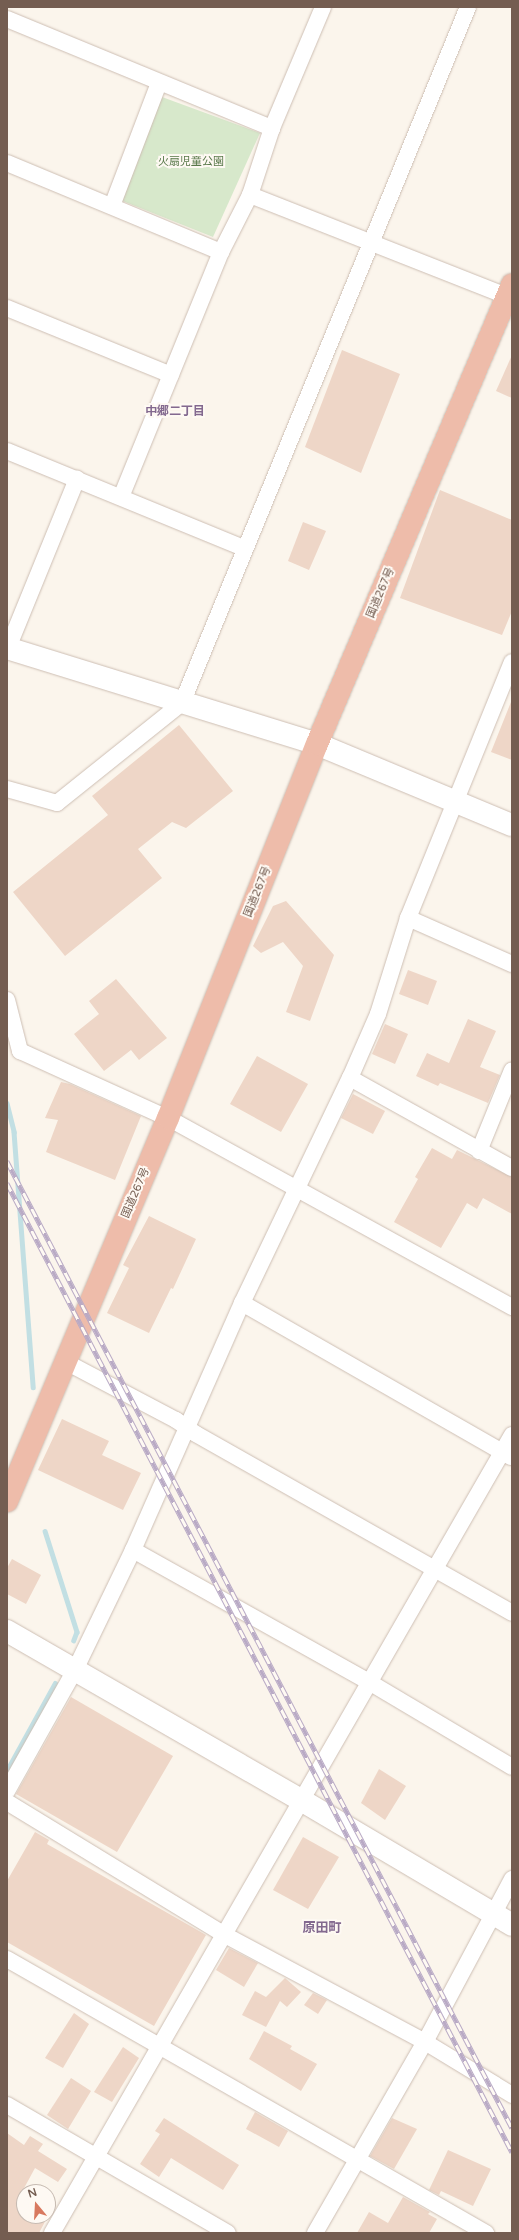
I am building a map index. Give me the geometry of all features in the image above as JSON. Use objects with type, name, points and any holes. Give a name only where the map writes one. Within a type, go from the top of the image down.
[{"type":"highway","name":"国道267号","points":[[7,1501],[64,1362],[168,1118],[317,744],[510,293]]},
{"type":"street","points":[[121,497],[221,252],[250,195],[272,128],[323,7]]},
{"type":"street","points":[[7,789],[57,804],[182,704],[244,548],[372,242],[468,7]]},
{"type":"street","points":[[7,19],[159,84],[272,128]]},
{"type":"street","points":[[112,206],[159,84]]},
{"type":"street","points":[[7,163],[221,252]]},
{"type":"street","points":[[250,195],[510,293]]},
{"type":"street","points":[[7,308],[171,376]]},
{"type":"street","points":[[7,451],[244,548]]},
{"type":"street","points":[[77,479],[8,648],[182,704],[317,744],[512,825]]},
{"type":"street","points":[[7,1791],[76,1670],[133,1550],[242,1303],[295,1189],[350,1078],[378,1014],[408,918],[454,802],[512,664]]},
{"type":"street","points":[[408,918],[512,964]]},
{"type":"street","points":[[7,1000],[20,1051],[168,1118],[512,1308]]},
{"type":"street","points":[[479,1151],[512,1070]]},
{"type":"street","points":[[350,1078],[512,1168]]},
{"type":"street","points":[[242,1303],[507,1455]]},
{"type":"street","points":[[64,1362],[188,1428],[512,1613]]},
{"type":"street","points":[[52,2233],[435,1569],[507,1455],[512,1435]]},
{"type":"street","points":[[133,1550],[369,1682],[512,1767]]},
{"type":"street","points":[[7,1631],[302,1800],[512,1925]]},
{"type":"street","points":[[7,1802],[225,1935],[425,2042],[512,2095]]},
{"type":"street","points":[[316,2233],[425,2042],[492,1913],[512,1879]]},
{"type":"street","points":[[7,1959],[486,2233]]},
{"type":"street","points":[[7,2105],[228,2233]]},
{"type":"green space","name":"火扇児童公園","points":[[162,97],[260,133],[213,237],[120,200]]},
{"type":"building","points":[[342,350],[400,374],[361,473],[305,447]]},
{"type":"building","points":[[512,355],[512,398],[496,391]]},
{"type":"building","points":[[440,490],[512,520],[512,611],[502,635],[400,598]]},
{"type":"building","points":[[303,522],[326,531],[309,570],[288,561]]},
{"type":"building","points":[[512,702],[512,760],[491,752]]},
{"type":"building","points":[[179,725],[233,791],[186,828],[172,822],[138,849],[162,878],[65,956],[13,892],[108,815],[92,796]]},
{"type":"building","points":[[286,901],[334,955],[310,1021],[286,1012],[303,966],[283,942],[261,953],[253,946],[273,906]]},
{"type":"building","points":[[408,970],[437,981],[428,1005],[399,994]]},
{"type":"building","points":[[116,979],[167,1038],[139,1060],[131,1050],[104,1071],[74,1034],[99,1014],[89,1001]]},
{"type":"building","points":[[468,1019],[496,1031],[480,1067],[500,1075],[488,1103],[440,1083],[438,1086],[416,1076],[427,1053],[449,1063]]},
{"type":"building","points":[[385,1024],[408,1034],[395,1064],[372,1054]]},
{"type":"building","points":[[257,1056],[308,1084],[281,1132],[230,1104]]},
{"type":"building","points":[[61,1082],[70,1084],[141,1116],[115,1180],[46,1152],[58,1120],[45,1118]]},
{"type":"building","points":[[353,1094],[385,1111],[373,1134],[341,1118]]},
{"type":"building","points":[[432,1148],[452,1159],[457,1150],[512,1177],[512,1214],[483,1198],[477,1209],[467,1203],[441,1248],[394,1222],[418,1179],[415,1177]]},
{"type":"building","points":[[149,1216],[196,1239],[173,1289],[171,1288],[149,1333],[107,1313],[129,1268],[123,1265]]},
{"type":"building","points":[[62,1419],[109,1441],[102,1455],[141,1473],[123,1510],[38,1470]]},
{"type":"building","points":[[12,1559],[41,1575],[26,1604],[7,1594],[7,1568]]},
{"type":"building","points":[[71,1697],[173,1756],[117,1852],[16,1794]]},
{"type":"building","points":[[379,1769],[406,1786],[385,1820],[361,1803]]},
{"type":"building","points":[[35,1832],[49,1840],[47,1844],[206,1935],[154,2026],[7,1942],[7,1881]]},
{"type":"building","points":[[303,1837],[339,1857],[308,1909],[273,1890]]},
{"type":"building","points":[[229,1948],[258,1963],[244,1987],[216,1970]]},
{"type":"building","points":[[285,1978],[301,1992],[287,2007],[280,2001],[266,2027],[242,2015],[255,1991],[266,1997]]},
{"type":"building","points":[[313,1993],[327,2000],[318,2014],[304,2005]]},
{"type":"building","points":[[74,2013],[89,2024],[63,2068],[45,2058]]},
{"type":"building","points":[[264,2031],[292,2046],[290,2049],[317,2064],[301,2091],[249,2059]]},
{"type":"building","points":[[123,2047],[139,2058],[112,2102],[94,2092]]},
{"type":"building","points":[[71,2078],[91,2091],[68,2129],[47,2115]]},
{"type":"building","points":[[255,2112],[288,2131],[279,2147],[246,2129]]},
{"type":"building","points":[[164,2118],[239,2165],[223,2190],[171,2158],[159,2177],[140,2164],[160,2134],[155,2131]]},
{"type":"building","points":[[392,2118],[417,2129],[394,2169],[370,2156]]},
{"type":"building","points":[[7,2133],[24,2145],[30,2136],[43,2144],[38,2151],[67,2169],[58,2182],[35,2168],[26,2184],[16,2184],[16,2224],[44,2224],[39,2233],[7,2233]]},
{"type":"building","points":[[448,2150],[491,2169],[473,2206],[441,2191],[439,2195],[429,2190]]},
{"type":"building","points":[[403,2197],[430,2212],[428,2214],[437,2219],[429,2233],[357,2233],[369,2212],[388,2223]]},
{"type":"waterway","points":[[7,1103],[14,1132],[33,1387]]},
{"type":"waterway","points":[[45,1531],[77,1632],[74,1640]]},
{"type":"waterway","points":[[7,1770],[55,1683]]},
{"type":"railway","points":[[7,1161],[512,2128]]},
{"type":"railway","points":[[7,1183],[512,2152]]},
{"type":"district","name":"中郷二丁目","points":[[175,412]]},
{"type":"district","name":"原田町","points":[[322,1928]]}]
